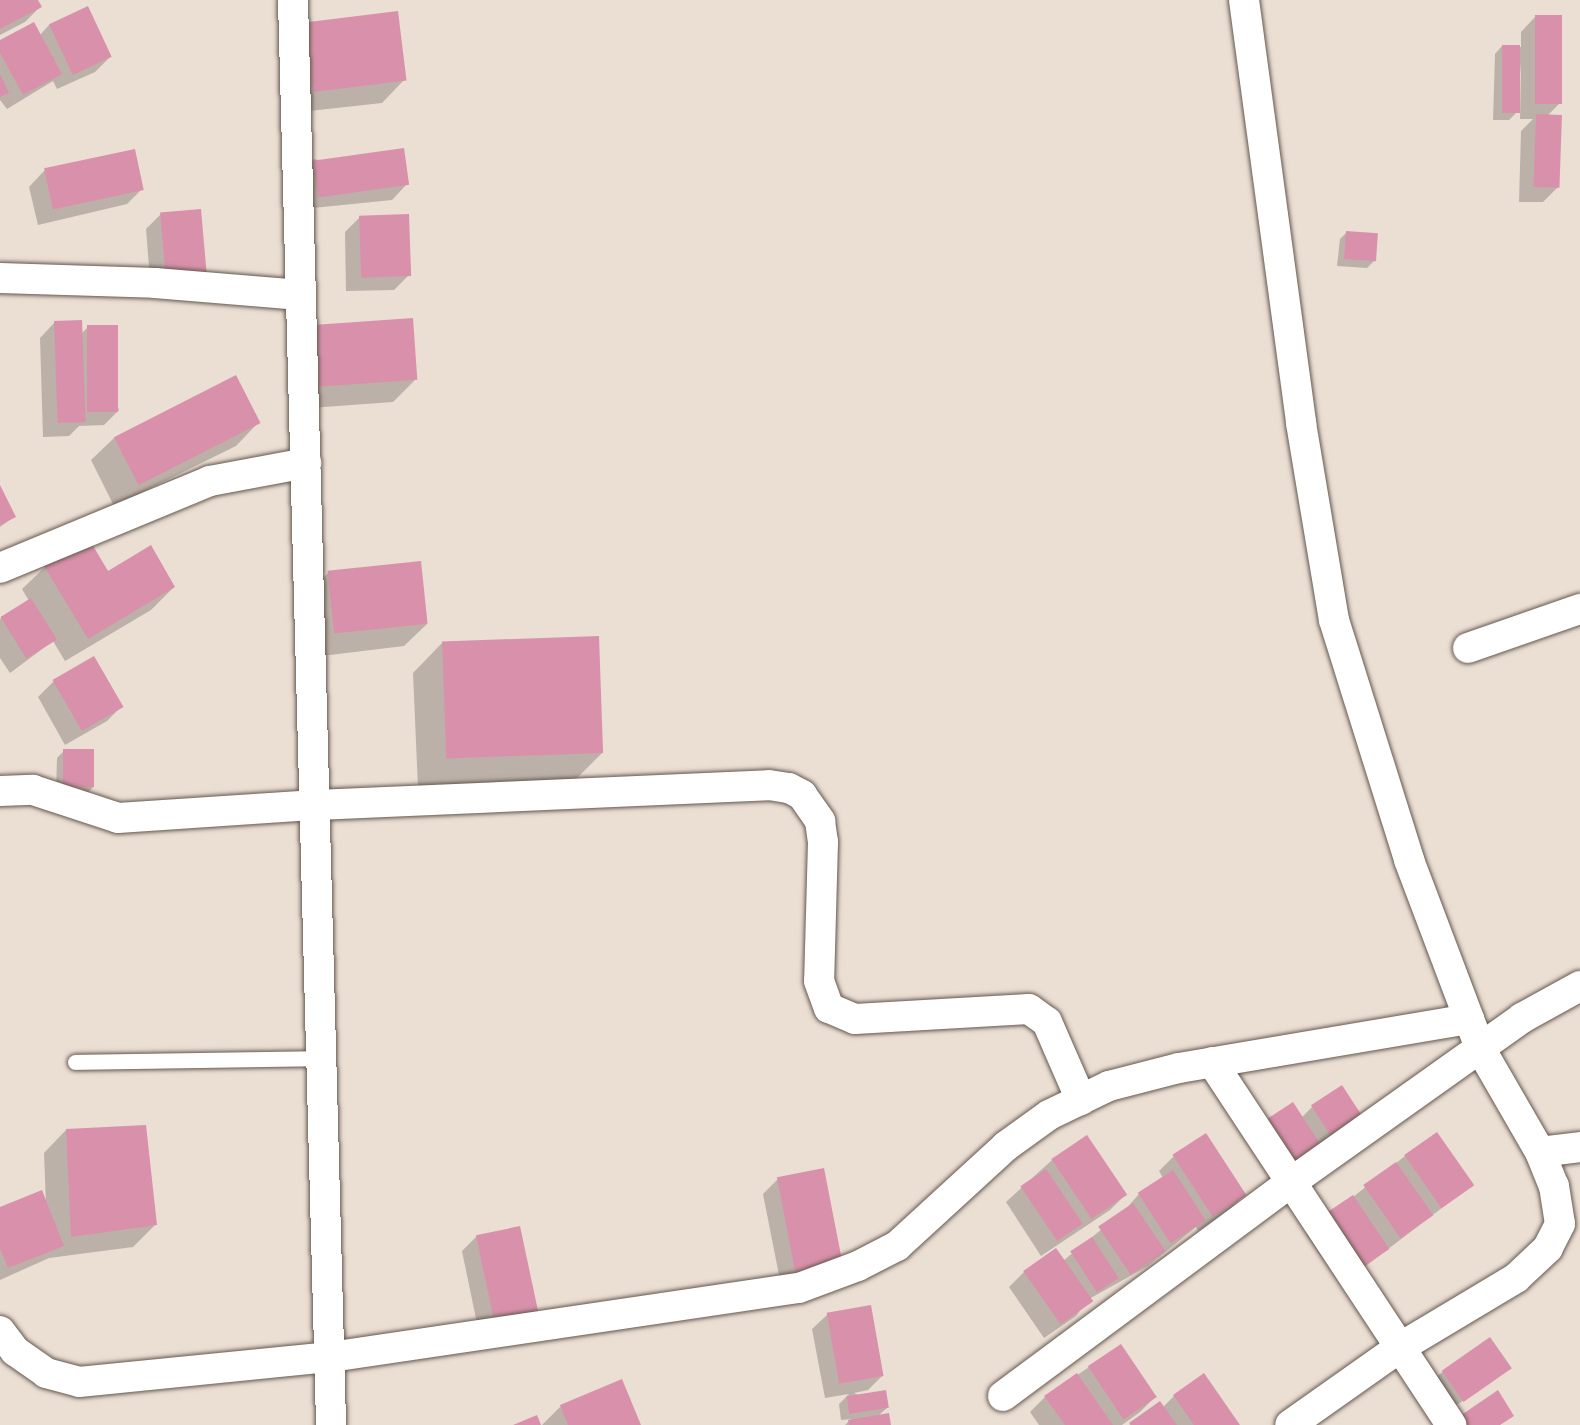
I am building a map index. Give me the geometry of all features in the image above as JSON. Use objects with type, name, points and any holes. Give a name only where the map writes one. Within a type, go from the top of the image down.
[{"type":"street","points":[[293,0],[331,1357],[331,1425]]},
{"type":"street","points":[[1244,0],[1301,423],[1334,620],[1409,860],[1480,1048],[1540,1152],[1554,1186],[1560,1224],[1548,1248],[1516,1278],[1400,1348],[1290,1425]]},
{"type":"street","points":[[0,278],[155,283],[301,295]]},
{"type":"street","points":[[0,568],[210,481],[306,463]]},
{"type":"street","points":[[1468,648],[1580,609]]},
{"type":"street","points":[[0,791],[33,790],[118,818],[316,805],[769,785],[789,788],[802,795],[820,821],[824,842],[819,981],[829,1008],[855,1019],[1029,1009],[1047,1022],[1080,1100]]},
{"type":"street","points":[[1003,1396],[1290,1183],[1522,1018],[1580,986]]},
{"type":"street","points":[[0,1331],[15,1351],[46,1373],[79,1382],[331,1357],[799,1288],[858,1266],[897,1246],[1006,1146],[1049,1115],[1109,1086],[1212,1062],[1469,1019]]},
{"type":"street","points":[[1212,1062],[1451,1425]]},
{"type":"street","points":[[1540,1152],[1580,1147]]},
{"type":"lane","points":[[75,1062],[323,1058]]},
{"type":"building","points":[[0,0],[38,0],[42,7],[0,29]]},
{"type":"building","points":[[88,6],[112,57],[73,75],[49,24]]},
{"type":"building","points":[[398,11],[407,80],[313,92],[305,22]]},
{"type":"building","points":[[1535,15],[1562,15],[1562,104],[1535,104]]},
{"type":"building","points":[[34,22],[62,74],[23,95],[0,53],[0,40]]},
{"type":"building","points":[[1502,45],[1520,45],[1520,113],[1502,113]]},
{"type":"building","points":[[0,74],[9,93],[0,97]]},
{"type":"building","points":[[1536,114],[1562,115],[1559,188],[1533,187]]},
{"type":"building","points":[[404,148],[409,185],[318,197],[313,161]]},
{"type":"building","points":[[135,149],[144,190],[53,209],[44,168]]},
{"type":"building","points":[[201,209],[207,274],[166,277],[160,213]]},
{"type":"building","points":[[409,214],[411,276],[361,278],[359,216]]},
{"type":"building","points":[[1346,231],[1378,233],[1376,261],[1344,259]]},
{"type":"building","points":[[413,318],[417,380],[318,387],[313,325]]},
{"type":"building","points":[[82,320],[86,422],[58,423],[54,321]]},
{"type":"building","points":[[87,325],[118,325],[118,412],[87,412]]},
{"type":"building","points":[[236,375],[261,423],[138,485],[114,437]]},
{"type":"building","points":[[0,485],[16,517],[0,525]]},
{"type":"building","points":[[89,539],[108,571],[151,545],[175,587],[88,639],[44,566]]},
{"type":"building","points":[[421,561],[428,624],[334,633],[328,571]]},
{"type":"building","points":[[31,598],[57,640],[26,659],[0,617]]},
{"type":"building","points":[[599,636],[603,753],[446,758],[442,641]]},
{"type":"building","points":[[94,656],[124,707],[82,731],[52,680]]},
{"type":"building","points":[[63,749],[94,749],[94,787],[63,787]]},
{"type":"building","points":[[1342,1085],[1365,1120],[1334,1140],[1311,1105]]},
{"type":"building","points":[[1293,1102],[1323,1148],[1289,1170],[1259,1124]]},
{"type":"building","points":[[146,1125],[157,1225],[71,1237],[66,1129]]},
{"type":"building","points":[[1437,1132],[1474,1185],[1442,1208],[1404,1155]]},
{"type":"building","points":[[1206,1133],[1246,1195],[1213,1217],[1172,1155]]},
{"type":"building","points":[[1087,1135],[1127,1195],[1092,1219],[1051,1159]]},
{"type":"building","points":[[1396,1162],[1433,1215],[1401,1238],[1363,1185]]},
{"type":"building","points":[[824,1168],[842,1262],[795,1271],[777,1177]]},
{"type":"building","points":[[1046,1169],[1083,1224],[1057,1241],[1020,1186]]},
{"type":"building","points":[[1173,1170],[1206,1220],[1170,1243],[1138,1193]]},
{"type":"building","points":[[42,1190],[64,1246],[8,1268],[0,1248],[0,1207]]},
{"type":"building","points":[[1353,1195],[1389,1249],[1356,1271],[1320,1217]]},
{"type":"building","points":[[1133,1203],[1165,1251],[1131,1275],[1098,1226]]},
{"type":"building","points":[[520,1226],[539,1314],[495,1323],[476,1235]]},
{"type":"building","points":[[1092,1237],[1119,1278],[1097,1292],[1070,1251]]},
{"type":"building","points":[[1056,1248],[1093,1301],[1061,1324],[1023,1271]]},
{"type":"building","points":[[871,1305],[884,1376],[839,1384],[827,1313]]},
{"type":"building","points":[[1490,1337],[1512,1368],[1463,1402],[1442,1371]]},
{"type":"building","points":[[1121,1344],[1157,1397],[1124,1419],[1088,1366]]},
{"type":"building","points":[[1077,1373],[1113,1425],[1065,1425],[1044,1396]]},
{"type":"building","points":[[1204,1373],[1240,1425],[1194,1425],[1173,1395]]},
{"type":"building","points":[[622,1379],[641,1425],[568,1425],[560,1405]]},
{"type":"building","points":[[886,1390],[889,1408],[849,1414],[846,1396]]},
{"type":"building","points":[[1498,1390],[1514,1416],[1500,1425],[1453,1425],[1451,1422]]},
{"type":"building","points":[[1160,1401],[1177,1425],[1131,1425],[1129,1423]]},
{"type":"building","points":[[889,1413],[891,1425],[849,1425],[848,1420]]},
{"type":"building","points":[[537,1415],[541,1425],[513,1425]]}]
